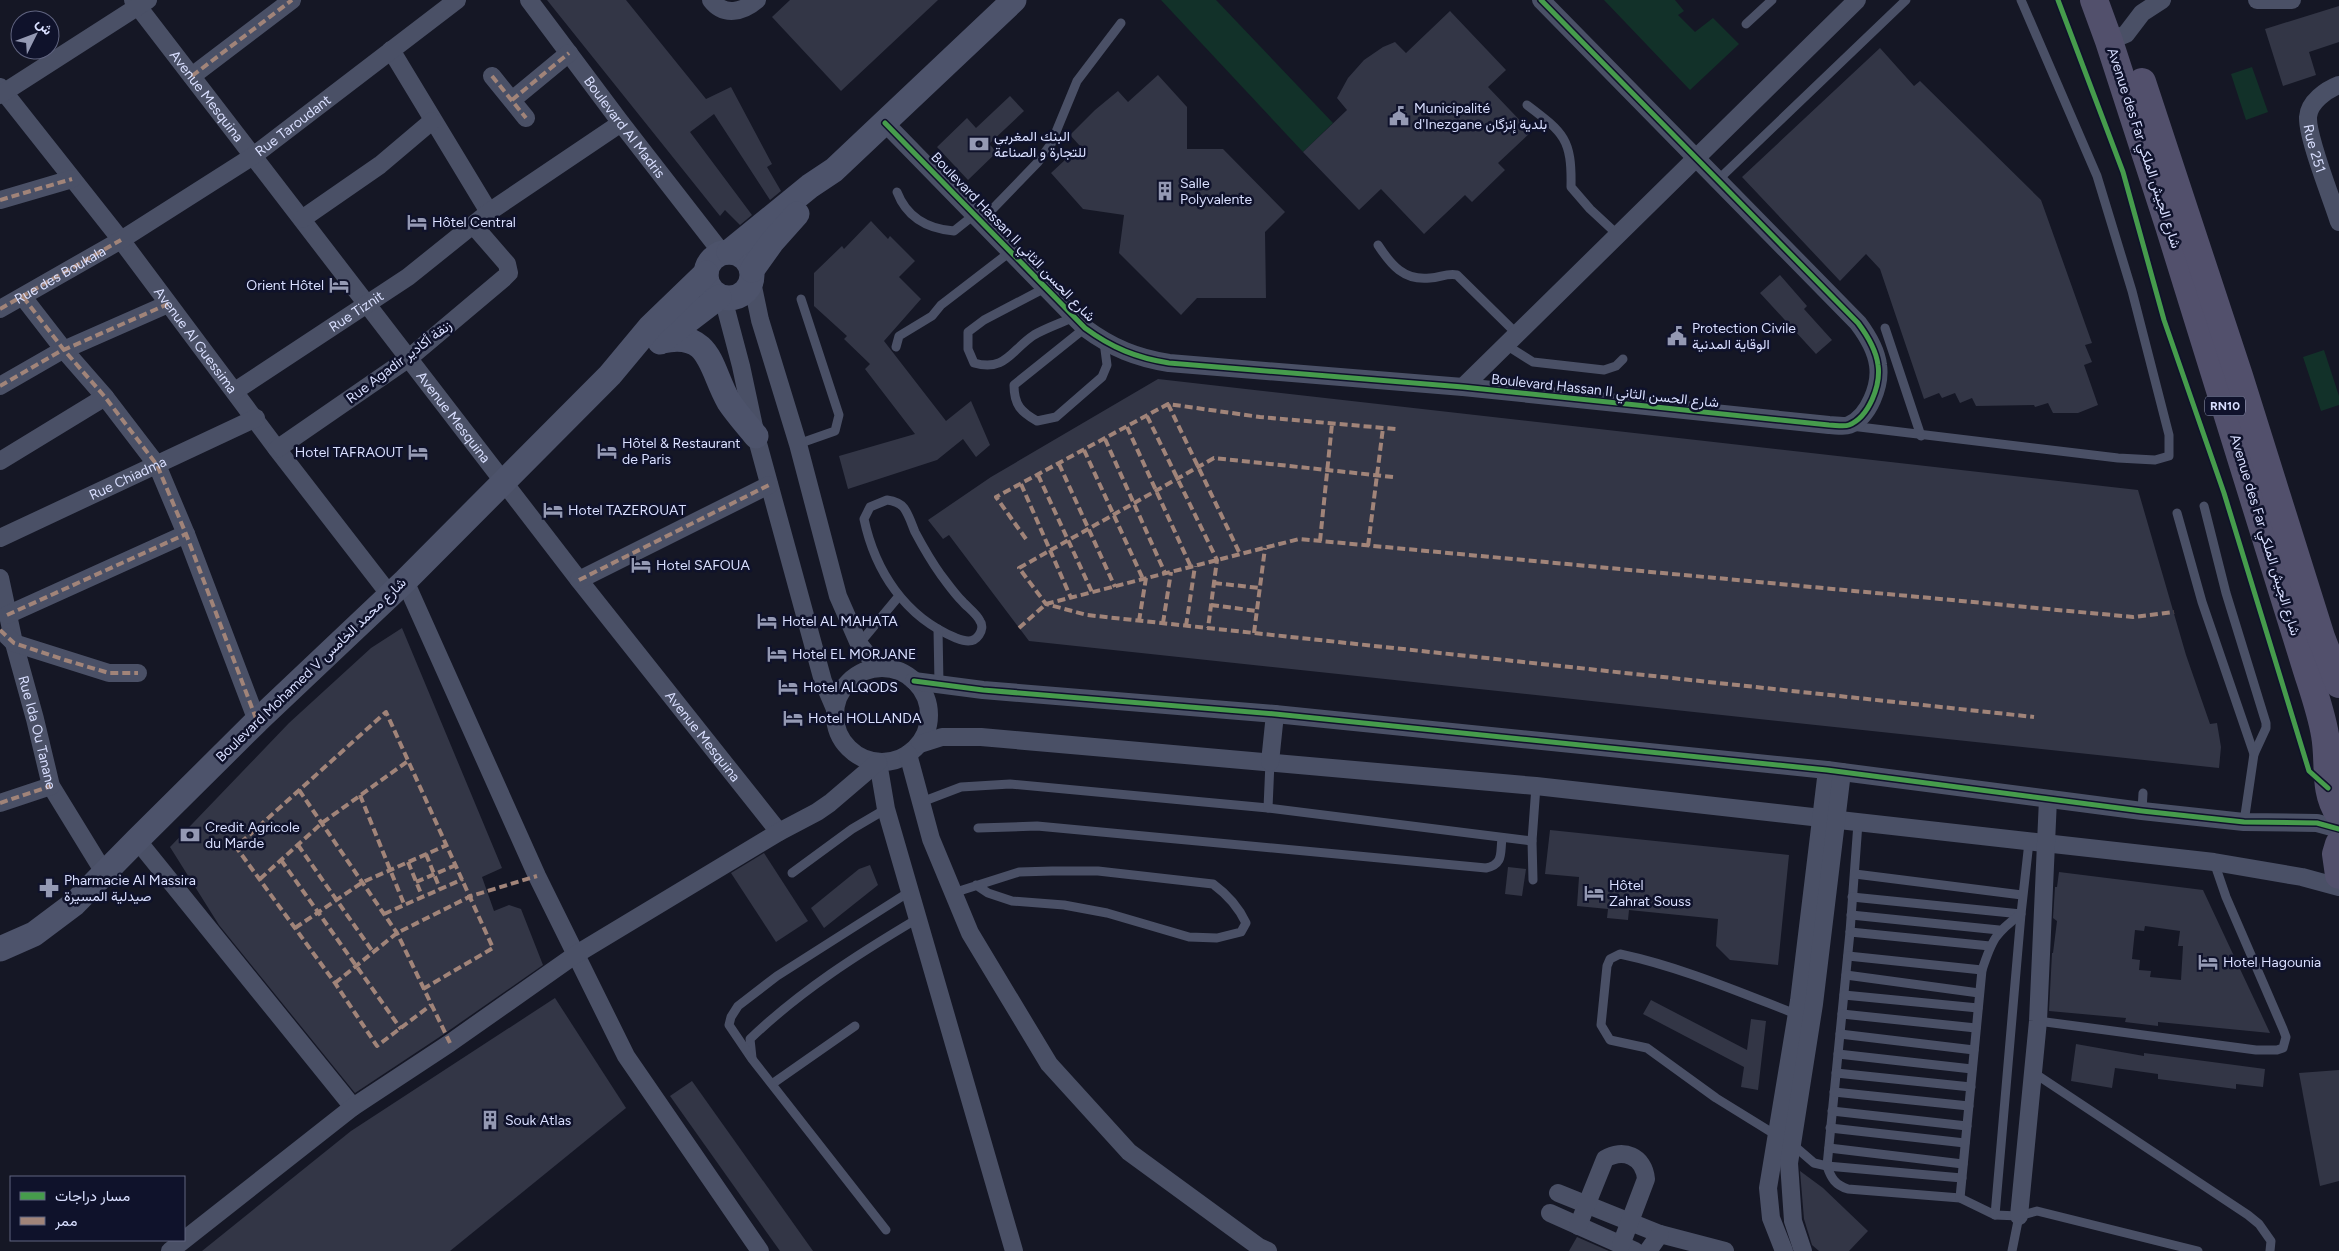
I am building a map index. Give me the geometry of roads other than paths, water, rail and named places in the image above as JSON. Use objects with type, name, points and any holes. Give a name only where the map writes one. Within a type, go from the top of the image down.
[{"type":"main road","name":"Avenue des Far شارع الجيش الملكي","points":[[2094,0],[2118,38],[2239,376],[2321,637],[2339,684]]},
{"type":"main road","name":"Avenue des Far شارع الجيش الملكي","points":[[2115,0],[2118,38],[2325,734],[2328,788],[2339,814]]},
{"type":"main road","points":[[2339,844],[2336,854],[2339,875]]},
{"type":"street","points":[[192,76],[292,0]]},
{"type":"street","name":"Rue Taroudant","points":[[121,240],[253,156],[457,0]]},
{"type":"street","name":"Boulevard Al Madris","points":[[529,0],[621,123],[725,252]]},
{"type":"street","points":[[712,2],[723,10],[734,12],[746,9],[757,0]]},
{"type":"street","points":[[836,709],[823,681],[769,486],[739,358],[721,298],[709,287],[706,273],[708,264],[810,186],[834,170],[1014,0]]},
{"type":"street","points":[[1541,0],[1719,179],[1858,323],[1867,336],[1878,364],[1878,378],[1868,405],[1861,416],[1848,426]]},
{"type":"street","points":[[1464,387],[1857,0]]},
{"type":"street","points":[[2118,38],[2142,13],[2162,0]]},
{"type":"street","points":[[2257,0],[2292,0]]},
{"type":"street","points":[[1,91],[140,2]]},
{"type":"street","name":"Avenue Mesquina","points":[[140,2],[192,76],[367,305],[579,580],[779,832]]},
{"type":"street","points":[[391,50],[410,78],[432,121],[489,212]]},
{"type":"street","points":[[512,100],[568,53]]},
{"type":"street","points":[[492,76],[526,118]]},
{"type":"street","name":"Rue 251","points":[[2339,84],[2319,97],[2312,105],[2308,117],[2310,134],[2339,222]]},
{"type":"street","name":"Avenue Al Guessima","points":[[1,91],[121,240],[256,418],[277,450],[398,588],[575,955],[626,1056],[760,1251]]},
{"type":"street","points":[[302,219],[380,165],[432,121]]},
{"type":"street","name":"Rue Tiznit","points":[[235,391],[416,271],[489,212],[621,123]]},
{"type":"street","name":"Boulevard Hassan II شارع الحسن الثاني","points":[[885,123],[1080,323],[1104,342],[1146,360],[1169,364],[1464,387],[1848,426]]},
{"type":"street","points":[[721,298],[730,299],[744,294],[772,242],[834,170]]},
{"type":"street","points":[[0,200],[72,179]]},
{"type":"street","name":"Rue Agadir زنقة أكادير","points":[[277,450],[409,358],[509,273],[507,264],[474,226]]},
{"type":"street","name":"Rue des Boukala","points":[[0,309],[121,240]]},
{"type":"street","points":[[725,252],[744,257],[752,276],[760,320],[798,444],[838,596],[859,644],[878,668]]},
{"type":"street","name":"Boulevard Mohamed V شارع محمد الخامس","points":[[0,949],[34,934],[74,904],[257,721],[398,588],[610,375],[650,327],[706,273]]},
{"type":"street","points":[[23,297],[64,350],[106,397],[157,465],[186,534],[257,721]]},
{"type":"street","name":"Boulevard Mohamed V شارع محمد الخامس","points":[[610,375],[662,341],[721,298]]},
{"type":"street","points":[[0,386],[64,350],[168,304]]},
{"type":"street","points":[[662,341],[676,338],[690,340],[702,348],[710,359],[730,403],[756,436]]},
{"type":"street","points":[[0,461],[106,397]]},
{"type":"street","name":"Rue Chiadma","points":[[0,538],[256,418]]},
{"type":"street","points":[[579,580],[769,486]]},
{"type":"street","points":[[4,622],[186,534]]},
{"type":"street","name":"Rue Ida Ou Tanane","points":[[0,578],[4,622],[14,643],[35,718],[51,786],[105,874]]},
{"type":"street","points":[[14,643],[109,673],[138,673]]},
{"type":"street","points":[[1268,1251],[1259,1247],[1129,1152],[1049,1064],[970,932],[931,839],[920,803],[914,749],[926,731],[929,718],[928,704],[923,692],[904,673],[891,669],[878,668],[863,672],[850,681],[840,694],[836,709],[836,724],[841,738],[851,750],[863,758],[878,762],[894,760],[914,749],[942,737],[981,737],[1536,786],[2214,862],[2284,873],[2339,887]]},
{"type":"street","points":[[914,681],[983,690],[1275,714],[1835,771],[2142,811],[2244,822],[2317,823],[2339,829]]},
{"type":"street","points":[[1270,762],[1275,714]]},
{"type":"street","points":[[185,1239],[353,1106],[450,1043],[575,955],[779,832],[830,804],[878,762]]},
{"type":"street","points":[[878,762],[886,809],[909,892],[1014,1251]]},
{"type":"street","points":[[1803,1251],[1793,1221],[1789,1172],[1803,1006],[1835,771]]},
{"type":"street","points":[[0,803],[51,786]]},
{"type":"street","points":[[2019,1216],[2038,1021],[2037,843],[2048,799]]},
{"type":"street","points":[[136,840],[353,1106]]},
{"type":"street","points":[[1784,1251],[1771,1218],[1768,1188],[1776,1135],[1803,1006]]},
{"type":"street","points":[[1550,1213],[1578,1226],[1628,1248],[1631,1220],[1646,1179],[1645,1170],[1630,1154],[1614,1154],[1605,1159],[1578,1226]]},
{"type":"street","points":[[1558,1193],[1631,1220],[1660,1234],[1725,1251]]},
{"type":"street","points":[[1648,1251],[1660,1234]]},
{"type":"street","points":[[170,1251],[183,1241]]},
{"type":"lane","points":[[1746,24],[1772,0]]},
{"type":"lane","points":[[1719,179],[1906,0]]},
{"type":"lane","points":[[1848,426],[2118,458],[2155,460],[2169,456],[2169,435],[2132,291],[2097,176],[2021,0]]},
{"type":"lane","points":[[898,192],[901,201],[924,225],[939,230],[954,231],[978,218],[1038,162],[1051,144],[1077,81],[1121,23]]},
{"type":"lane","points":[[1527,105],[1548,121],[1565,139],[1572,160],[1571,187],[1590,209],[1618,235]]},
{"type":"lane","points":[[1378,246],[1391,265],[1406,276],[1430,278],[1447,274],[1457,275],[1533,362],[1604,370],[1616,366],[1623,359]]},
{"type":"lane","points":[[896,347],[899,336],[932,316],[941,305],[1010,252]]},
{"type":"lane","points":[[1045,288],[984,320],[968,332],[968,349],[974,363],[988,367],[1005,361],[1034,336],[1080,323]]},
{"type":"lane","points":[[798,444],[835,431],[839,424],[839,415],[801,299]]},
{"type":"lane","points":[[1080,323],[1014,385],[1014,397],[1021,412],[1037,422],[1056,417],[1073,404],[1102,377],[1107,365],[1104,342]]},
{"type":"lane","points":[[1885,328],[1921,436]]},
{"type":"lane","points":[[888,500],[900,504],[905,509],[936,568],[961,601],[980,620],[982,627],[980,634],[975,640],[969,642],[938,629],[924,620],[899,596],[880,568],[864,520],[870,506],[888,500]]},
{"type":"lane","points":[[2204,506],[2226,593],[2266,723],[2266,728],[2254,754],[2244,822]]},
{"type":"lane","points":[[2177,513],[2202,602],[2254,754]]},
{"type":"lane","points":[[859,644],[899,596]]},
{"type":"lane","points":[[938,629],[939,684]]},
{"type":"lane","points":[[1268,808],[1270,762]]},
{"type":"lane","points":[[920,803],[961,787],[1010,784],[1268,808],[1532,841]]},
{"type":"lane","points":[[1533,880],[1532,841],[1536,786]]},
{"type":"lane","points":[[2142,793],[2142,811]]},
{"type":"lane","points":[[792,873],[852,829],[886,809]]},
{"type":"lane","points":[[1858,823],[1848,956],[1827,1166],[1834,1182],[1848,1189],[1960,1198],[1995,1215],[2019,1216],[2037,1211],[2198,1251]]},
{"type":"lane","points":[[978,828],[1036,826],[1486,868],[1495,866],[1499,862],[1502,838]]},
{"type":"lane","points":[[1995,1215],[2022,895],[2037,843]]},
{"type":"lane","points":[[2038,1021],[2256,1050],[2277,1050],[2283,1048],[2286,1037],[2226,897],[2214,862]]},
{"type":"lane","points":[[953,892],[976,885],[1019,872],[1098,871],[1213,884],[1226,893],[1240,909],[1246,923],[1240,932],[1217,938],[1189,937],[1107,913],[1064,905],[1012,901],[988,893],[976,885]]},
{"type":"lane","points":[[1855,874],[2022,895]]},
{"type":"lane","points":[[886,1230],[752,1058],[729,1025],[731,1017],[738,1006],[777,976],[909,892]]},
{"type":"lane","points":[[1852,897],[2020,914]]},
{"type":"lane","points":[[1960,1198],[1982,970],[1990,946],[1999,930],[2020,914]]},
{"type":"lane","points":[[1851,915],[1999,930]]},
{"type":"lane","points":[[752,1058],[750,1039],[774,1016],[870,947],[917,919]]},
{"type":"lane","points":[[1850,932],[1990,946]]},
{"type":"lane","points":[[1803,1006],[1644,959],[1620,954],[1610,959],[1607,966],[1601,1024],[1610,1040],[1647,1048],[1716,1098],[1792,1144],[1814,1163],[1827,1166],[1962,1178]]},
{"type":"lane","points":[[1848,956],[1982,970]]},
{"type":"lane","points":[[1846,975],[1980,994]]},
{"type":"lane","points":[[1844,995],[1978,1008]]},
{"type":"lane","points":[[1842,1014],[1976,1028]]},
{"type":"lane","points":[[772,1084],[855,1026]]},
{"type":"lane","points":[[1840,1034],[1974,1050]]},
{"type":"lane","points":[[1838,1054],[1972,1069]]},
{"type":"lane","points":[[1836,1073],[1970,1087]]},
{"type":"lane","points":[[2034,1073],[2248,1215],[2259,1224],[2271,1241],[2270,1251]]},
{"type":"lane","points":[[1834,1092],[1968,1106]]},
{"type":"lane","points":[[1832,1111],[1967,1126]]},
{"type":"lane","points":[[1830,1128],[1965,1144]]},
{"type":"lane","points":[[1829,1148],[1963,1164]]},
{"type":"lane","points":[[2012,1251],[2019,1216]]},
{"type":"place","name":"Municipalité d'Inezgane بلدية إنزگان","points":[[1399,116]]},
{"type":"place","name":"البنك المغربي للتجارة و الصناعة","points":[[979,144]]},
{"type":"place","name":"Salle Polyvalente","points":[[1165,191]]},
{"type":"place","name":"Hôtel Central","points":[[417,222]]},
{"type":"place","name":"Orient Hôtel","points":[[339,285]]},
{"type":"place","name":"Protection Civile الوقاية المدنية","points":[[1677,336]]},
{"type":"place","name":"Hôtel & Restaurant de Paris","points":[[607,451]]},
{"type":"place","name":"Hotel TAFRAOUT","points":[[418,452]]},
{"type":"place","name":"Hotel TAZEROUAT","points":[[553,510]]},
{"type":"place","name":"Hotel SAFOUA","points":[[641,565]]},
{"type":"place","name":"Hotel AL MAHATA","points":[[767,621]]},
{"type":"place","name":"Hotel EL MORJANE","points":[[777,654]]},
{"type":"place","name":"Hotel ALQODS","points":[[788,687]]},
{"type":"place","name":"Hotel HOLLANDA","points":[[793,718]]},
{"type":"place","name":"Credit Agricole du Marde","points":[[190,835]]},
{"type":"place","name":"Pharmacie Al Massira صيدلية المسيرة","points":[[49,888]]},
{"type":"place","name":"Hôtel Zahrat Souss","points":[[1594,893]]},
{"type":"place","name":"Hotel Hagounia","points":[[2208,962]]},
{"type":"place","name":"Souk Atlas","points":[[490,1120]]}]
